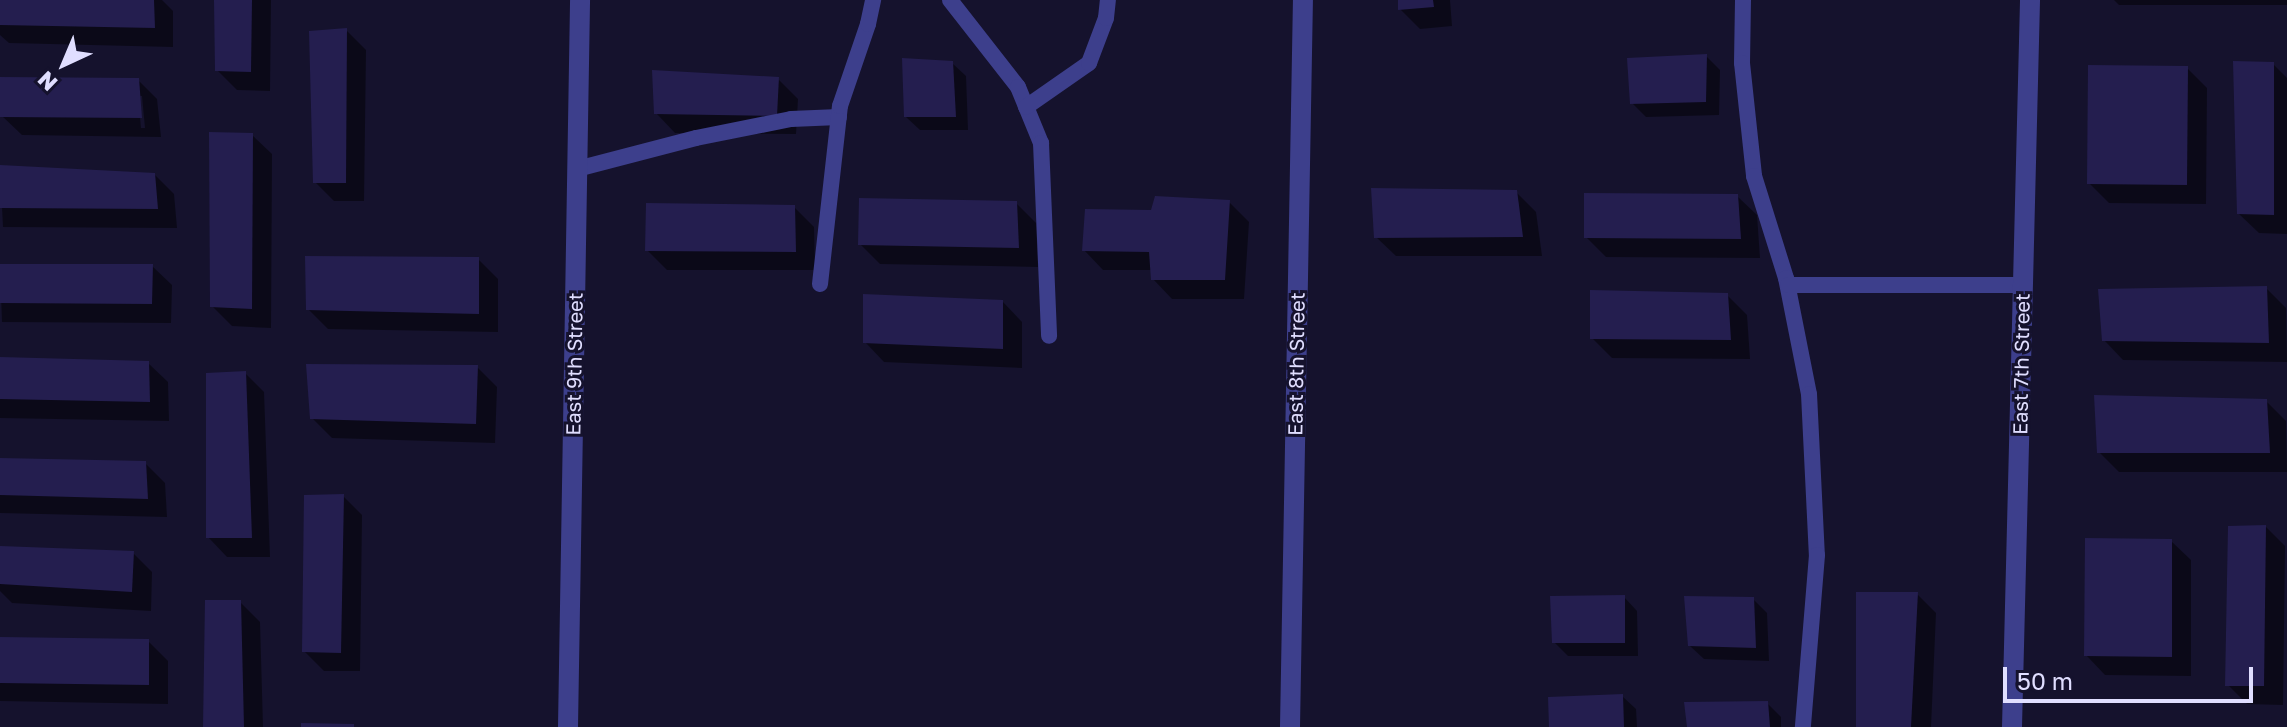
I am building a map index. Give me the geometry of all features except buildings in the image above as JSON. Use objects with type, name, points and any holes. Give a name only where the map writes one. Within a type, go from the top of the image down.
[{"type":"street","name":"East 9th Street","points":[[568,727],[580,0]]},
{"type":"street","name":"East 8th Street","points":[[1290,727],[1303,0]]},
{"type":"street","name":"East 7th Street","points":[[2012,727],[2030,0]]},
{"type":"lane","points":[[820,284],[839,117],[873,0]]},
{"type":"lane","points":[[950,0],[1018,87],[1041,143],[1049,336]]},
{"type":"lane","points":[[1026,107],[1089,63],[1106,18],[1108,0]]},
{"type":"lane","points":[[1743,0],[1742,63],[1754,176],[1788,285],[1809,394],[1817,555],[1803,727]]},
{"type":"lane","points":[[577,169],[696,138],[791,119],[839,117]]},
{"type":"lane","points":[[1788,285],[2023,285]]}]
